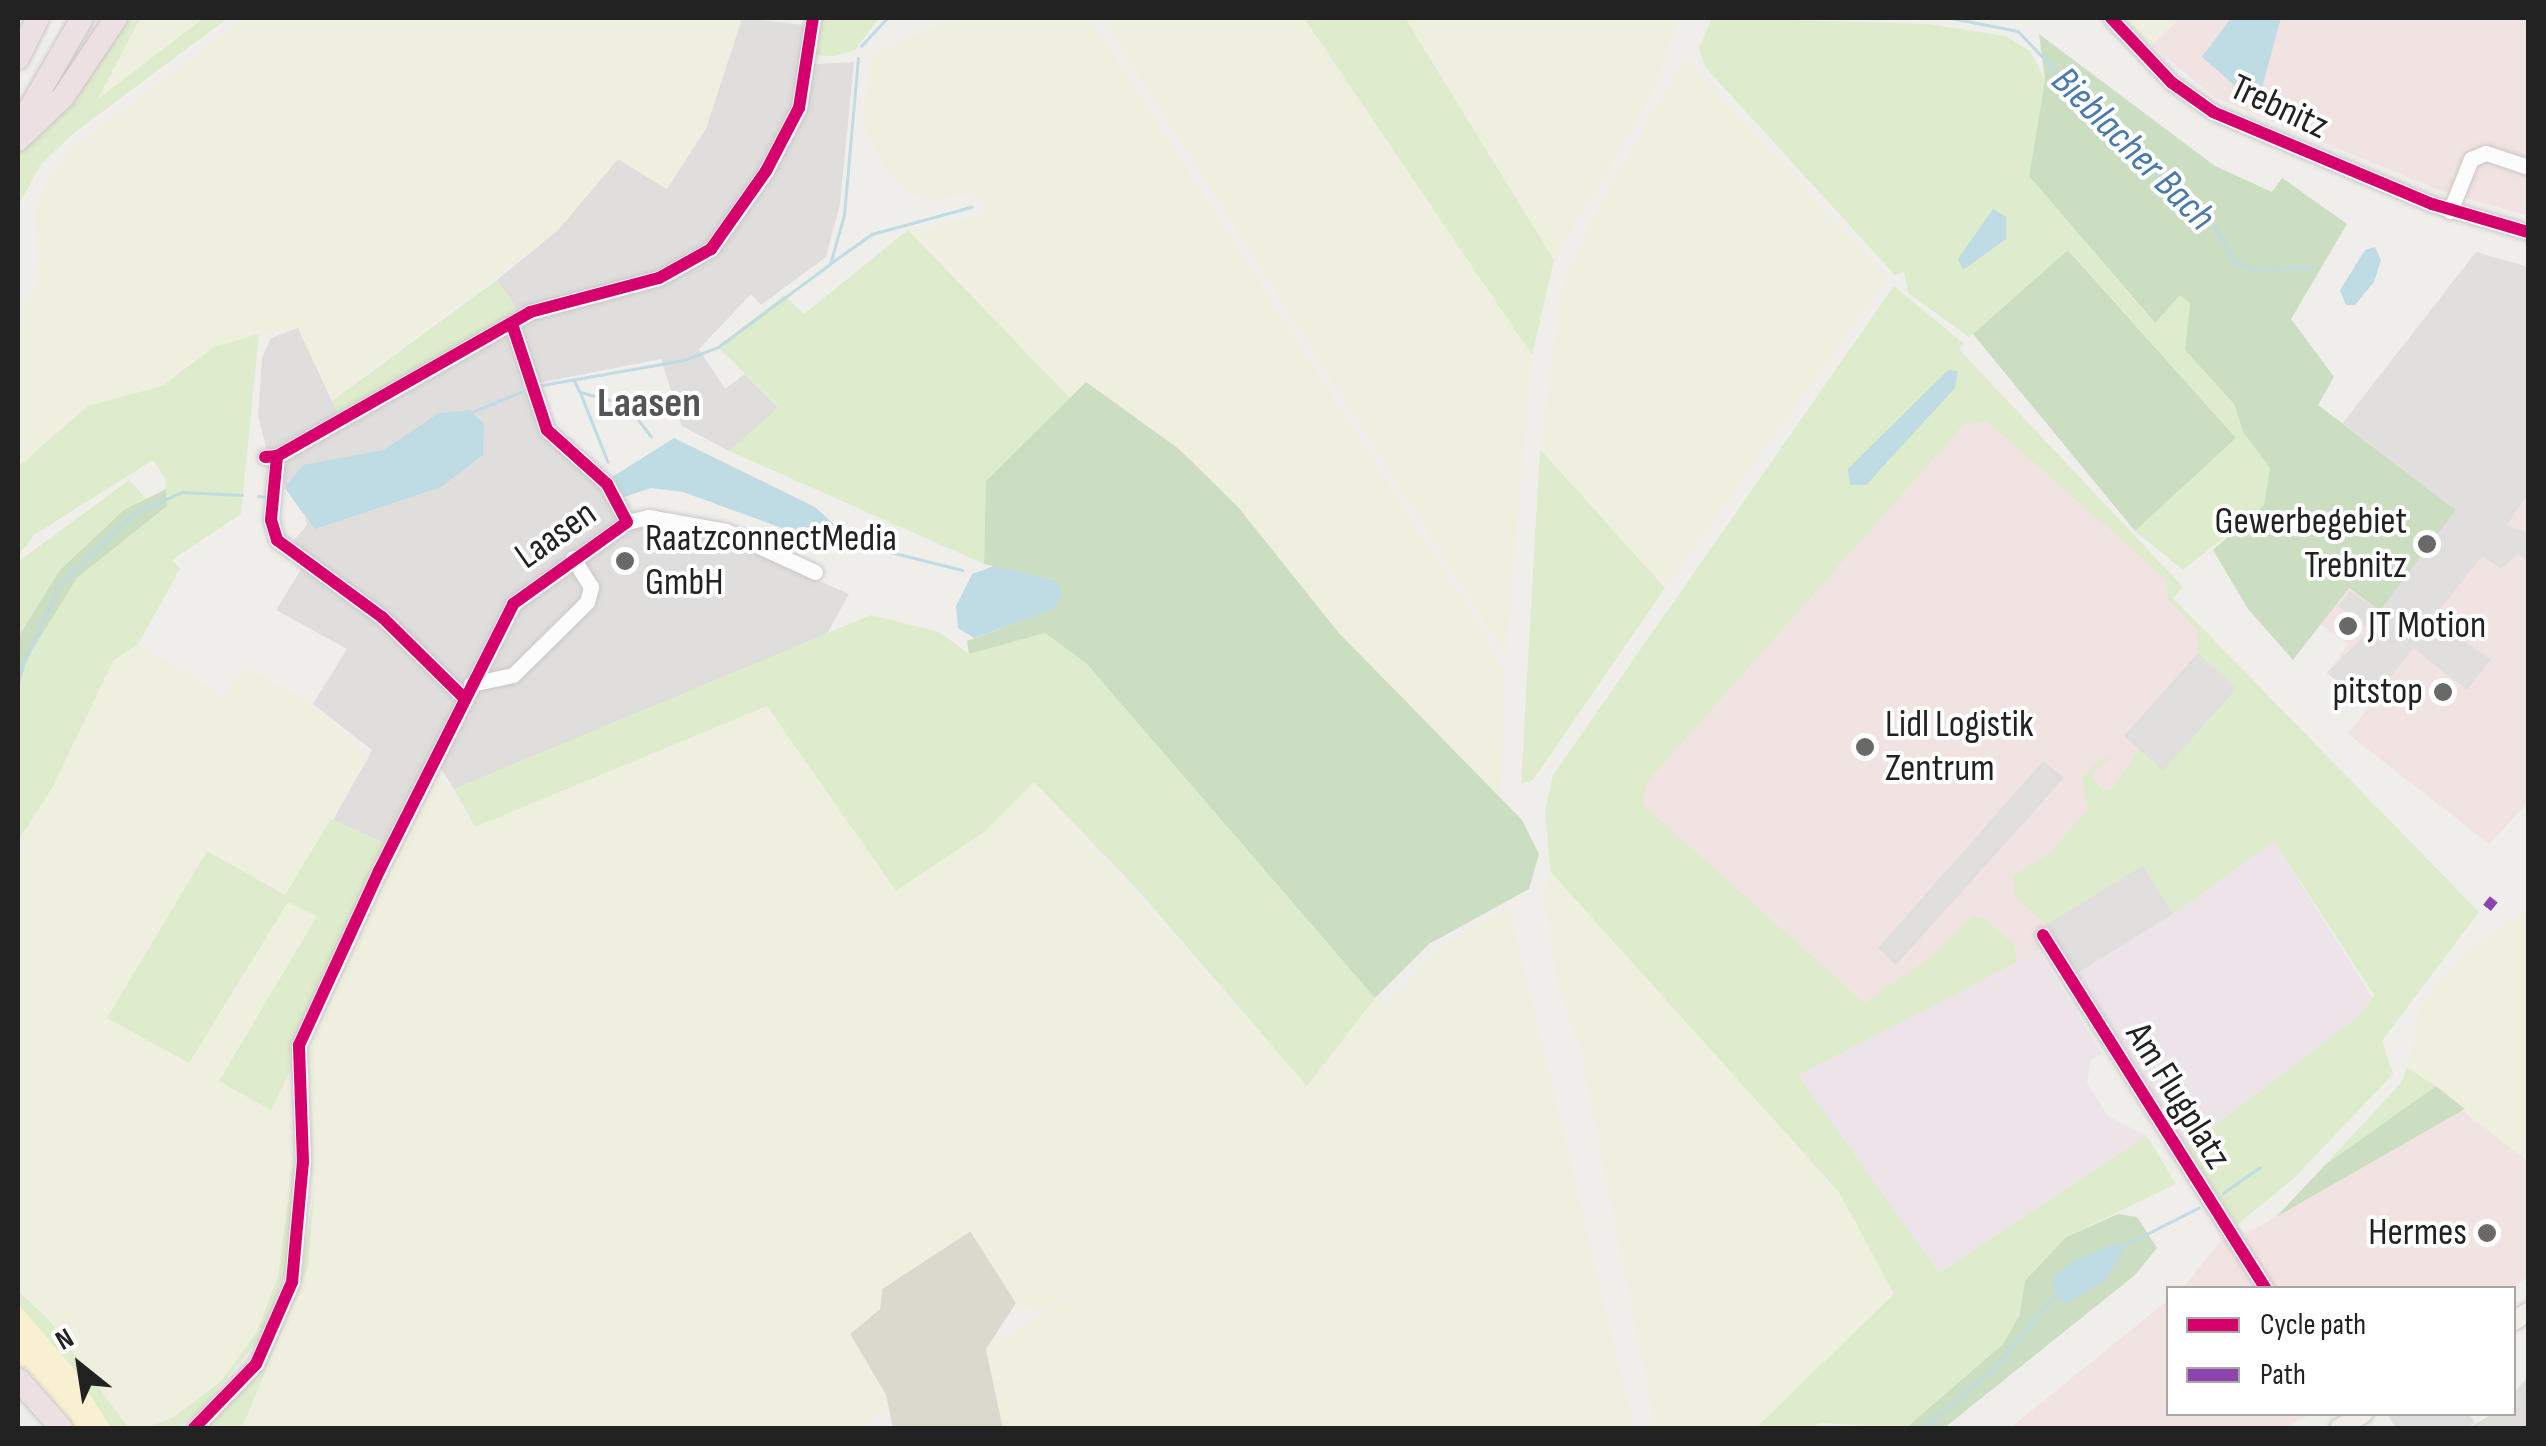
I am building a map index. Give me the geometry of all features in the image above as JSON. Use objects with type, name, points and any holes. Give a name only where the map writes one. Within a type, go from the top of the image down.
[{"type":"highway","points":[[18,58],[38,18]]},
{"type":"highway","points":[[18,103],[70,18]]},
{"type":"highway","points":[[18,129],[82,18]]},
{"type":"highway","points":[[18,140],[63,97],[116,18]]},
{"type":"highway","points":[[18,1379],[61,1428]]},
{"type":"highway","points":[[18,1401],[42,1428]]},
{"type":"street","name":"Trebnitz","points":[[2111,18],[2171,82],[2213,112],[2450,211],[2528,232]]},
{"type":"street","points":[[467,691],[382,618],[277,540],[271,520],[271,457],[550,302],[659,278],[724,237],[799,108],[813,19]]},
{"type":"street","points":[[2450,211],[2471,159],[2486,153],[2528,166]]},
{"type":"street","name":"Laasen","points":[[512,324],[546,430],[607,484],[628,522]]},
{"type":"street","name":"Laasen","points":[[194,1428],[256,1364],[292,1282],[302,1162],[298,1045],[467,691],[513,604],[628,522],[648,518],[726,531],[816,572]]},
{"type":"street","name":"Laasen","points":[[467,691],[513,675],[587,602],[591,588],[573,558]]},
{"type":"street","name":"Am Flugplatz","points":[[2043,934],[2264,1286]]},
{"type":"shaded area","points":[[742,18],[804,25],[799,65],[854,62],[840,204],[826,257],[761,305],[751,294],[699,349],[725,389],[745,374],[779,408],[729,451],[682,426],[661,359],[523,386],[541,432],[595,480],[629,529],[644,523],[699,528],[849,594],[827,634],[454,789],[441,768],[428,762],[386,844],[333,820],[372,750],[313,704],[347,649],[276,610],[308,558],[293,541],[307,525],[305,516],[285,488],[278,451],[268,454],[258,416],[262,358],[271,338],[298,328],[342,422],[524,320],[497,280],[558,230],[618,159],[667,189],[706,128]]},
{"type":"shaded area","points":[[2180,18],[2528,18],[2528,216],[2436,189],[2216,98],[2151,45]]},
{"type":"shaded area","points":[[2476,252],[2528,267],[2528,803],[2489,844],[2348,734],[2369,706],[2327,673],[2348,645],[2320,624],[2349,588],[2379,610]]},
{"type":"shaded area","points":[[2476,252],[2528,267],[2528,494],[2507,525],[2528,533],[2528,562],[2518,554],[2501,569],[2482,556],[2433,618],[2491,660],[2467,690],[2413,648],[2369,706],[2327,673],[2370,630],[2338,606],[2350,591],[2380,611],[2456,510],[2342,424]]},
{"type":"shaded area","points":[[1959,349],[2183,587],[2173,598],[2293,724],[2025,895],[2075,974],[2173,914],[2372,997],[2186,1149],[2244,1235],[2465,1109],[2528,1161],[2528,1277],[2513,1286],[2185,1286],[2223,1238],[2044,948],[1798,1075],[1565,850]]},
{"type":"shaded area","points":[[2198,653],[2237,688],[2163,771],[2124,736]]},
{"type":"shaded area","points":[[2043,761],[2064,778],[1896,965],[1878,948]]},
{"type":"shaded area","points":[[2274,841],[2372,997],[2359,1016],[2185,1148],[2076,974]]},
{"type":"shaded area","points":[[2143,865],[2173,914],[2076,974],[2046,925]]},
{"type":"shaded area","points":[[2038,950],[2102,1054],[2091,1060],[2087,1083],[2108,1116],[2147,1136],[1939,1273],[1798,1075]]},
{"type":"shaded area","points":[[971,1231],[1016,1303],[986,1349],[1003,1428],[893,1428],[886,1395],[850,1334],[880,1309],[882,1289]]},
{"type":"shaded area","points":[[2166,1302],[2166,1416],[2307,1416],[2284,1428],[2010,1428]]},
{"type":"shaded area","points":[[2528,1376],[2528,1428],[2468,1428],[2489,1416],[2516,1416],[2516,1391]]},
{"type":"shaded area","points":[[2388,1416],[2470,1416],[2475,1423],[2466,1428],[2396,1428]]},
{"type":"green space","points":[[121,18],[140,18],[98,99],[204,18],[228,18],[75,132],[41,164],[18,206],[18,147]]},
{"type":"green space","points":[[140,18],[204,18],[96,101]]},
{"type":"green space","points":[[244,18],[742,18],[706,128],[667,189],[618,159],[558,230],[332,401],[298,328],[259,334],[214,347],[162,386],[88,406],[18,467],[18,306],[32,299],[38,280],[35,211],[47,180],[74,147]]},
{"type":"green space","points":[[816,18],[879,18],[855,50],[834,56],[811,55]]},
{"type":"green space","points":[[954,18],[1090,18],[1493,647],[1504,673],[1501,799],[1338,632],[1238,507],[1179,449],[1087,382],[1070,398],[911,234],[988,212],[976,193],[931,200],[908,193],[884,166],[863,122],[872,55]]},
{"type":"green space","points":[[1103,18],[1304,18],[1532,355],[1506,656]]},
{"type":"green space","points":[[1304,18],[1405,18],[1554,260],[1532,355]]},
{"type":"green space","points":[[1405,18],[1679,18],[1649,100],[1554,260]]},
{"type":"green space","points":[[1712,18],[1928,24],[2005,36],[2030,51],[2045,80],[2029,176],[2154,323],[2180,294],[2190,303],[2185,350],[2233,403],[2243,432],[2270,468],[2264,505],[2183,570],[2135,531],[2236,438],[2069,250],[1969,337],[1908,293],[1904,271],[1895,275],[1705,67],[1699,48]]},
{"type":"green space","points":[[2121,18],[2180,18],[2151,45]]},
{"type":"green space","points":[[2039,34],[2215,166],[2272,192],[2282,178],[2347,224],[2291,319],[2334,377],[2318,405],[2456,510],[2380,611],[2349,588],[2293,660],[2248,609],[2213,550],[2264,505],[2270,468],[2243,432],[2234,404],[2185,350],[2190,303],[2180,295],[2155,323],[2029,176],[2045,80]]},
{"type":"green space","points":[[1685,58],[1887,278],[1665,588],[1540,449],[1563,286],[1597,210]]},
{"type":"green space","points":[[908,230],[1070,398],[986,481],[984,564],[729,451],[779,407],[718,347],[784,295],[804,314]]},
{"type":"green space","points":[[2068,250],[2236,438],[2135,531],[1973,334]]},
{"type":"green space","points":[[497,280],[519,314],[339,415],[332,401]]},
{"type":"green space","points":[[1894,286],[1964,344],[1959,350],[2183,587],[2173,598],[2479,912],[2382,1041],[2393,1074],[2294,1178],[2237,1225],[2185,1148],[2359,1016],[2374,995],[2274,841],[2173,914],[2143,865],[2046,925],[2015,896],[2013,876],[2051,852],[2088,809],[2082,779],[2099,760],[2112,757],[2091,774],[2102,792],[2113,788],[2139,750],[2163,770],[2236,688],[2198,653],[2197,630],[2169,600],[2166,579],[1987,421],[1964,424],[1647,782],[1642,804],[1864,1003],[1932,957],[1972,917],[1984,918],[2014,945],[2017,962],[1798,1075],[1939,1273],[2147,1136],[2176,1184],[2066,1237],[2025,1281],[2018,1317],[2003,1344],[1906,1428],[1820,1423],[1811,1428],[1756,1428],[1894,1294],[1839,1192],[1550,871],[1545,810],[1553,775]]},
{"type":"green space","points":[[259,334],[241,514],[172,560],[180,569],[138,644],[113,661],[52,788],[18,841],[18,690],[28,657],[77,578],[167,506],[165,478],[153,460],[34,535],[18,556],[18,467],[88,406],[162,386],[214,347]]},
{"type":"green space","points":[[1086,382],[1179,449],[1238,507],[1338,632],[1522,820],[1539,854],[1529,889],[1429,944],[1375,998],[1086,663],[1045,633],[969,654],[967,641],[1053,609],[1055,580],[984,564],[986,481]]},
{"type":"green space","points":[[1540,449],[1665,588],[1533,780],[1521,784]]},
{"type":"green space","points":[[129,480],[145,498],[60,570],[18,637],[18,562]]},
{"type":"green space","points":[[166,489],[167,506],[77,578],[28,657],[18,690],[18,637],[60,570],[124,510]]},
{"type":"green space","points":[[871,615],[939,632],[969,654],[1045,633],[1086,663],[1375,998],[1307,1086],[1136,888],[1034,782],[984,832],[896,891],[767,706],[475,827],[454,789]]},
{"type":"green space","points":[[138,644],[224,696],[244,667],[313,704],[369,757],[285,895],[206,851],[189,1063],[288,902],[317,916],[219,1081],[290,1084],[294,1154],[278,1276],[257,1332],[221,1381],[174,1417],[146,1428],[127,1426],[49,1320],[18,1291],[18,843],[113,661]]},
{"type":"green space","points":[[767,706],[896,891],[984,832],[1034,782],[1307,1085],[1375,998],[1385,1006],[1440,946],[1509,906],[1634,1428],[1003,1428],[986,1349],[1125,1262],[1038,1312],[1016,1303],[970,1231],[882,1289],[880,1309],[850,1334],[886,1395],[886,1411],[858,1428],[242,1428],[308,1267],[314,1193],[304,1078],[311,1039],[436,772],[475,827]]},
{"type":"green space","points":[[331,819],[398,850],[271,1110],[219,1081],[317,916],[288,902],[189,1063],[107,1018],[207,851],[285,895]]},
{"type":"green space","points":[[1550,871],[1839,1192],[1895,1294],[1756,1428],[1656,1428],[1581,1050],[1558,985],[1544,896]]},
{"type":"green space","points":[[2528,907],[2528,1161],[2407,1068],[2421,1004],[2460,959]]},
{"type":"green space","points":[[2407,1068],[2436,1086],[2325,1165],[2401,1083]]},
{"type":"green space","points":[[2436,1086],[2465,1109],[2276,1217],[2325,1165]]},
{"type":"green space","points":[[294,1154],[288,1263],[265,1332],[198,1413],[178,1428],[146,1428],[174,1417],[221,1381],[257,1332],[278,1276]]},
{"type":"green space","points":[[314,1193],[308,1267],[242,1428],[199,1428],[274,1341],[301,1273]]},
{"type":"green space","points":[[2118,1214],[2137,1217],[2157,1248],[2135,1275],[1944,1428],[1906,1428],[2003,1344],[2019,1316],[2025,1281],[2066,1237]]},
{"type":"green space","points":[[18,1291],[49,1320],[127,1426],[136,1428],[111,1428],[73,1368],[18,1304]]},
{"type":"sand","points":[[18,1304],[73,1368],[111,1428],[74,1428],[18,1368]]},
{"type":"water","points":[[2231,18],[2281,18],[2261,91],[2234,85],[2202,57]]},
{"type":"water","points":[[1993,209],[2006,217],[2006,239],[1963,270],[1958,259]]},
{"type":"water","points":[[2375,247],[2381,260],[2374,282],[2355,305],[2346,305],[2340,290],[2365,250]]},
{"type":"water","points":[[1948,370],[1958,371],[1955,388],[1866,485],[1850,485],[1848,469]]},
{"type":"water","points":[[470,410],[484,424],[483,455],[441,487],[315,529],[285,488],[303,465],[384,450],[439,413]]},
{"type":"water","points":[[674,438],[815,507],[839,529],[834,547],[683,492],[651,488],[624,497],[609,479]]},
{"type":"water","points":[[994,566],[1055,580],[1062,594],[1054,609],[974,638],[958,628],[956,606],[972,574]]},
{"type":"water","points":[[2119,1242],[2123,1251],[2106,1280],[2066,1304],[2055,1295],[2052,1278],[2073,1261]]},
{"type":"waterway","name":"Bieblacher Bach","points":[[861,46],[887,18]]},
{"type":"waterway","name":"Bieblacher Bach","points":[[1951,18],[2018,31],[2140,159],[2215,226],[2235,262],[2252,269],[2314,267]]},
{"type":"waterway","name":"Bieblacher Bach","points":[[537,386],[684,360],[718,347],[830,264],[844,215],[858,59]]},
{"type":"waterway","points":[[831,263],[872,234],[971,207]]},
{"type":"waterway","points":[[574,379],[580,392],[626,404],[651,436]]},
{"type":"waterway","name":"Bieblacher Bach","points":[[472,412],[521,392]]},
{"type":"waterway","points":[[581,394],[608,462]]},
{"type":"waterway","name":"Bieblacher Bach","points":[[18,675],[60,584],[133,514],[182,492],[242,495]]},
{"type":"waterway","name":"Bieblacher Bach","points":[[258,496],[267,497]]},
{"type":"waterway","points":[[838,539],[962,570]]},
{"type":"waterway","points":[[2223,1193],[2259,1168]]},
{"type":"waterway","points":[[2119,1248],[2198,1208]]},
{"type":"waterway","points":[[1924,1428],[1994,1368],[2056,1294]]},
{"type":"marked path","points":[[2487,908],[2494,899]]},
{"type":"cycle path","points":[[265,457],[277,456],[530,312],[659,278],[711,249],[766,171],[799,108],[813,18]]},
{"type":"cycle path","points":[[2111,18],[2171,82],[2213,112],[2432,204],[2528,232]]},
{"type":"cycle path","points":[[194,1428],[256,1364],[292,1282],[303,1162],[299,1045],[379,871],[513,604],[627,522],[607,484],[547,430],[512,324]]},
{"type":"cycle path","points":[[277,456],[271,520],[277,540],[382,617],[464,698]]},
{"type":"cycle path","points":[[2043,935],[2264,1286]]},
{"type":"place","name":"Gewerbegebiet Trebnitz","points":[[2427,544]]},
{"type":"place","name":"RaatzconnectMedia GmbH","points":[[625,561]]},
{"type":"place","name":"JT Motion","points":[[2348,626]]},
{"type":"place","name":"pitstop","points":[[2443,692]]},
{"type":"place","name":"Lidl Logistik Zentrum","points":[[1865,747]]},
{"type":"place","name":"Hermes","points":[[2487,1233]]},
{"type":"district","name":"Laasen","points":[[649,404]]}]
